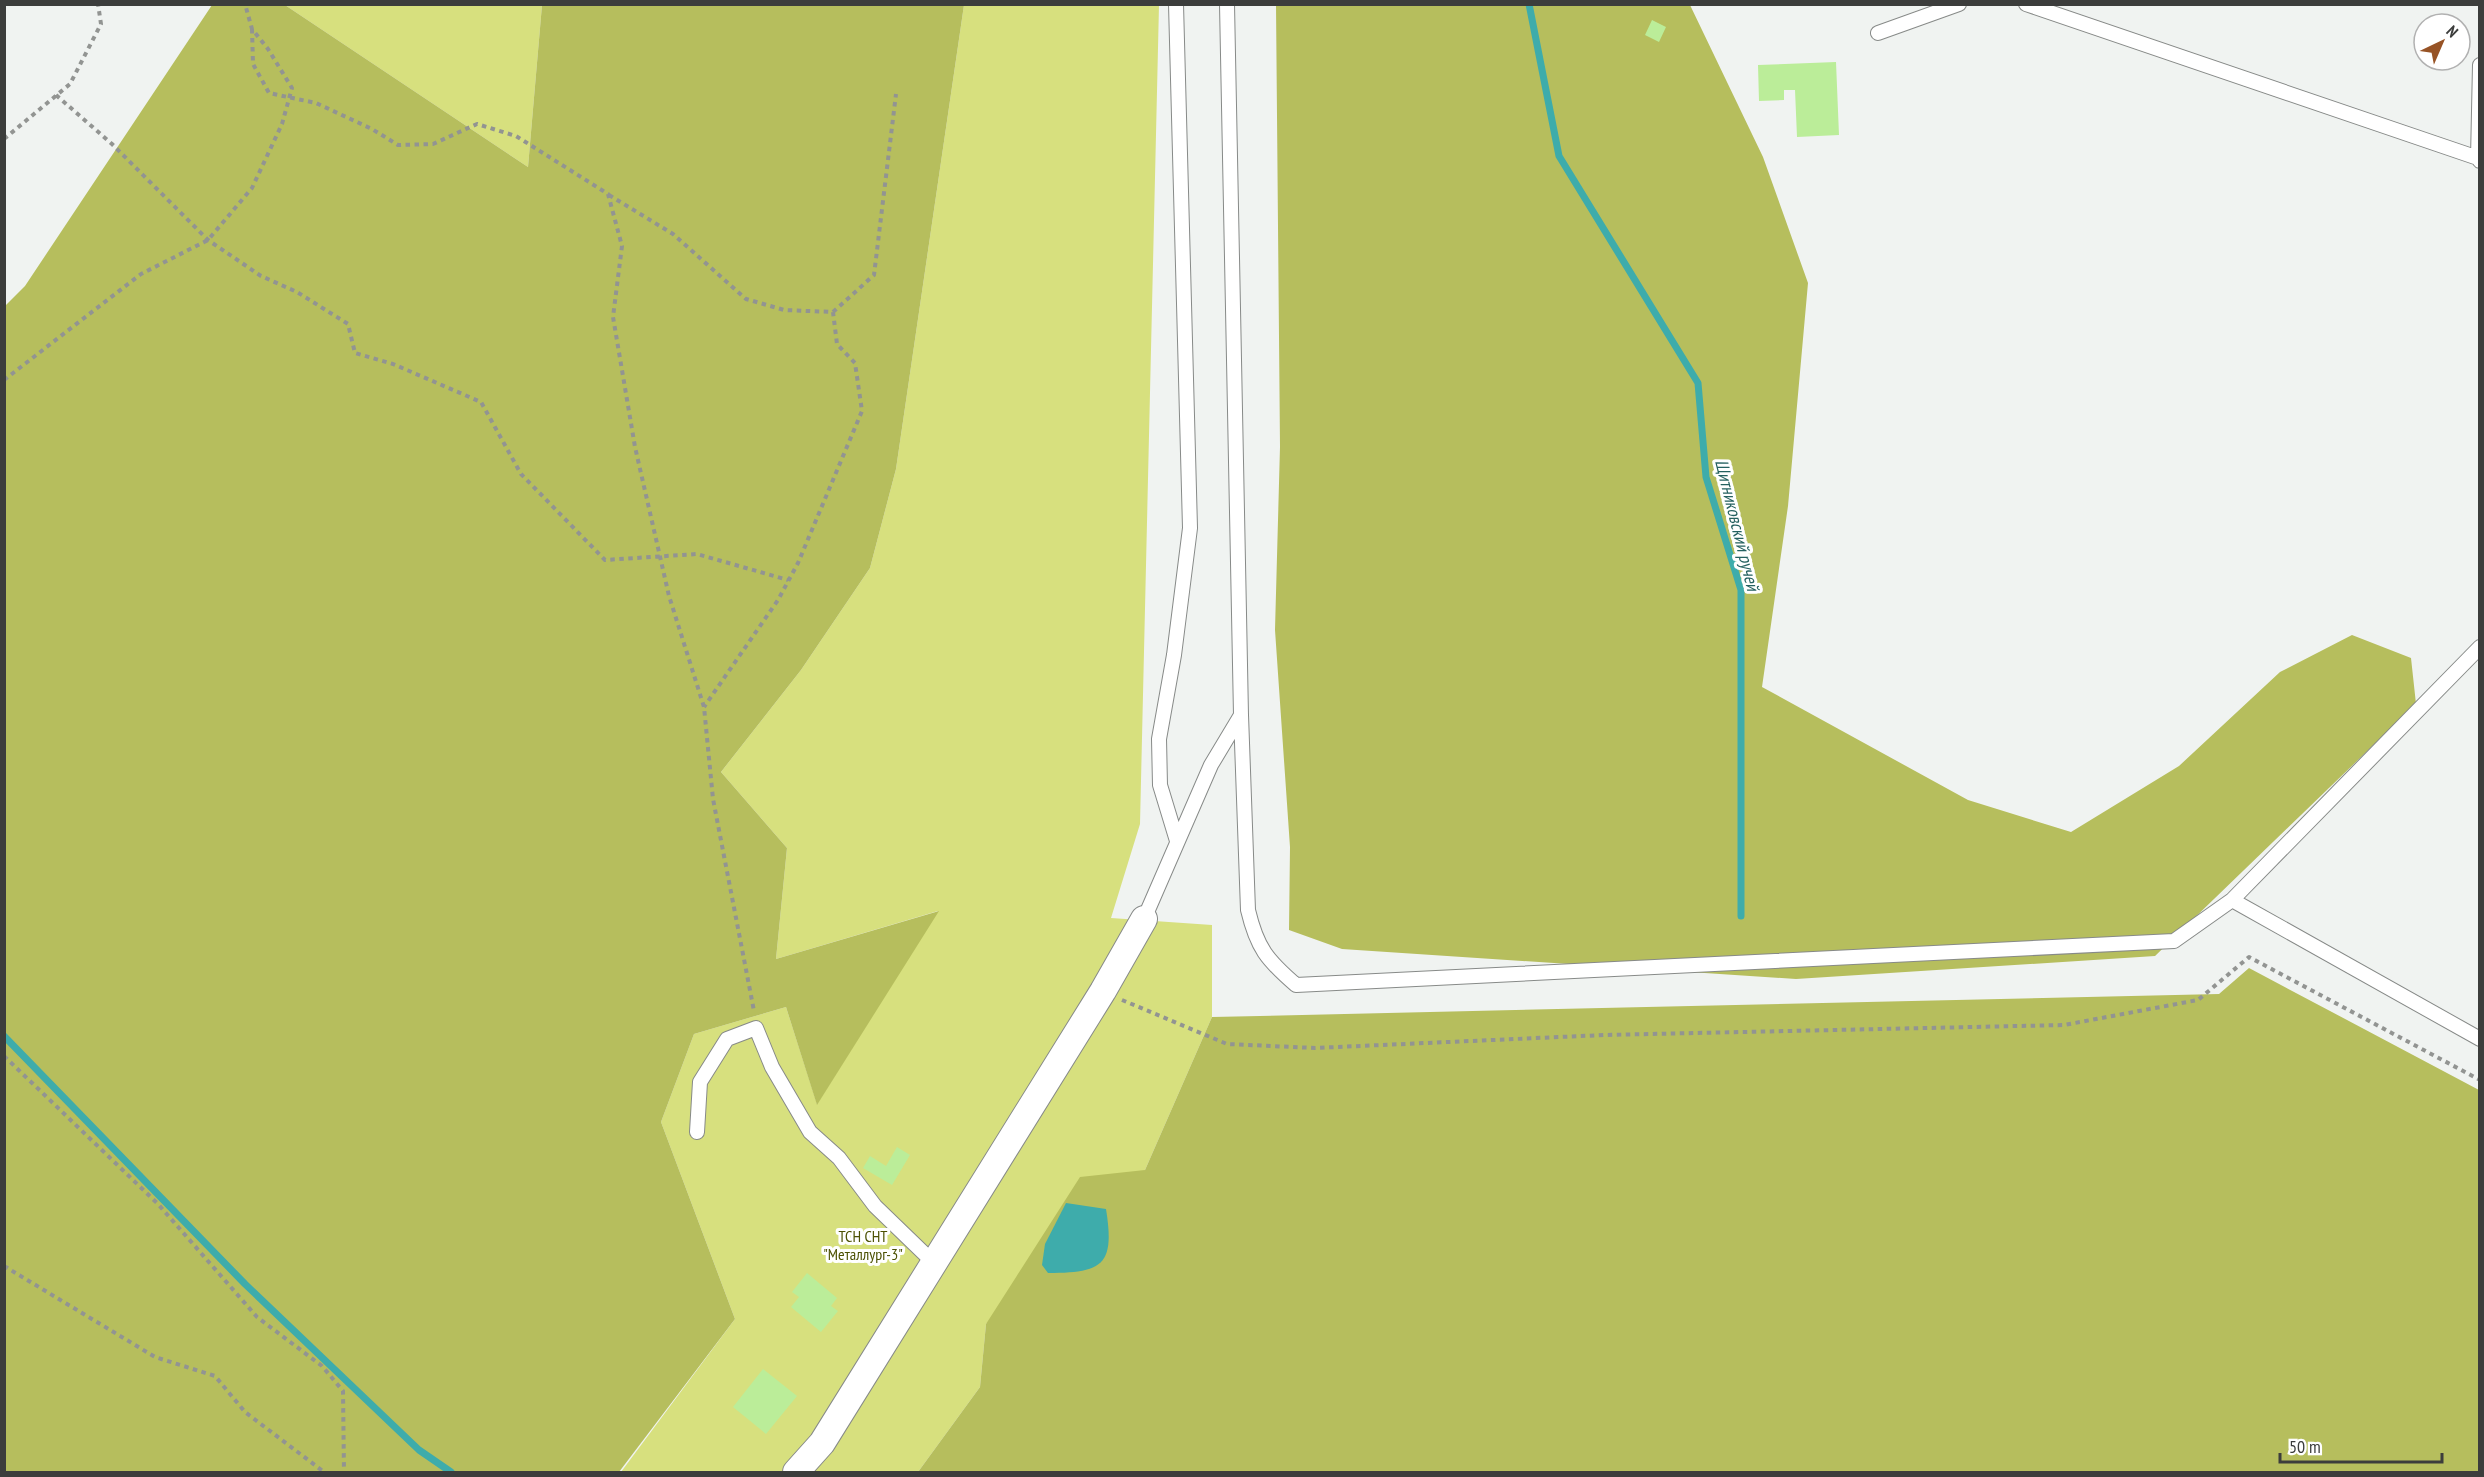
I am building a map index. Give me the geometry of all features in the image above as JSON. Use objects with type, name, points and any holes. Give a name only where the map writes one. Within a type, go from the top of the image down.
[{"type":"street","points":[[796,1473],[822,1443],[1103,991],[1144,919]]},
{"type":"lane","points":[[1176,4],[1190,528],[1174,655],[1159,739],[1160,785],[1177,841]]},
{"type":"lane","points":[[1227,4],[1241,715],[1248,910],[1255,940],[1260,948],[1269,962],[1296,985],[2174,941],[2232,900],[2480,647]]},
{"type":"lane","points":[[1878,33],[1959,4]]},
{"type":"lane","points":[[2026,4],[2479,160],[2480,64]]},
{"type":"lane","points":[[1144,919],[1211,765],[1241,715]]},
{"type":"lane","points":[[2232,900],[2480,1039]]},
{"type":"lane","points":[[697,1132],[700,1082],[727,1039],[756,1028],[772,1067],[810,1132],[839,1158],[875,1206],[934,1263]]},
{"type":"path","points":[[4,139],[70,84],[101,24],[98,4]]},
{"type":"path","points":[[245,4],[252,29],[253,64],[269,93],[316,102],[372,129],[398,145],[433,144],[477,124],[516,135],[673,234],[746,299],[784,310],[833,312],[874,275],[896,94]]},
{"type":"path","points":[[4,381],[141,274],[208,240],[252,188],[282,124],[292,88],[268,49],[252,29]]},
{"type":"path","points":[[56,95],[111,144],[208,240],[261,276],[297,292],[348,324],[355,353],[393,364],[481,402],[521,474],[605,560],[697,554],[788,580]]},
{"type":"path","points":[[608,194],[622,246],[613,317],[634,447],[669,596],[704,707],[713,799],[726,875],[752,996],[756,1028]]},
{"type":"path","points":[[704,707],[778,600],[862,411],[855,363],[837,344],[833,312]]},
{"type":"path","points":[[1103,991],[1227,1044],[1315,1048],[1604,1035],[2064,1025],[2198,1000],[2250,957],[2480,1080]]},
{"type":"path","points":[[4,1056],[158,1204],[257,1317],[321,1366],[343,1391],[344,1473]]},
{"type":"path","points":[[4,1266],[155,1357],[215,1376],[245,1412],[324,1473]]},
{"type":"green space","points":[[212,5],[285,5],[528,167],[542,5],[964,5],[896,469],[870,568],[801,670],[721,772],[787,848],[776,959],[939,911],[817,1105],[786,1007],[694,1034],[661,1122],[735,1319],[619,1472],[5,1472],[5,306],[25,286]]},
{"type":"green space","points":[[285,5],[542,5],[528,167]]},
{"type":"green space","name":"ТСН СНТ \"Металлург-3\"","points":[[964,5],[1159,5],[1140,824],[1111,918],[1212,925],[1212,1017],[1145,1170],[986,1324],[980,1387],[918,1472],[621,1472],[735,1319],[661,1122],[694,1034],[786,1007],[817,1104],[938,911],[776,959],[787,848],[721,772],[801,670],[870,568],[896,469]]},
{"type":"green space","points":[[1276,5],[1690,5],[1763,157],[1808,283],[1788,506],[1762,687],[1968,800],[2071,832],[2179,766],[2280,672],[2352,635],[2411,658],[2416,704],[2155,956],[1796,979],[1342,949],[1289,930],[1290,847],[1275,630],[1280,447]]},
{"type":"green space","points":[[2249,968],[2479,1090],[2479,1472],[918,1472],[980,1387],[986,1324],[1080,1177],[1145,1170],[1212,1017],[2219,994]]},
{"type":"water","points":[[1066,1203],[1106,1209],[1108,1243],[1106,1254],[1093,1268],[1067,1273],[1048,1273],[1042,1265],[1045,1244]]},
{"type":"building","points":[[1652,20],[1666,27],[1659,42],[1645,35]]},
{"type":"building","points":[[1836,62],[1839,135],[1797,137],[1795,90],[1784,90],[1784,100],[1759,101],[1758,65]]},
{"type":"building","points":[[897,1147],[910,1155],[892,1185],[863,1168],[870,1156],[886,1166]]},
{"type":"building","points":[[807,1273],[837,1298],[831,1306],[838,1311],[821,1332],[791,1307],[799,1297],[792,1292]]},
{"type":"building","points":[[763,1369],[797,1396],[766,1434],[733,1407]]},
{"type":"waterway","name":"Щитниковский ручей","points":[[1529,4],[1559,156],[1698,383],[1706,477],[1741,590],[1741,916]]},
{"type":"waterway","points":[[4,1036],[245,1284],[419,1450],[451,1472]]}]
